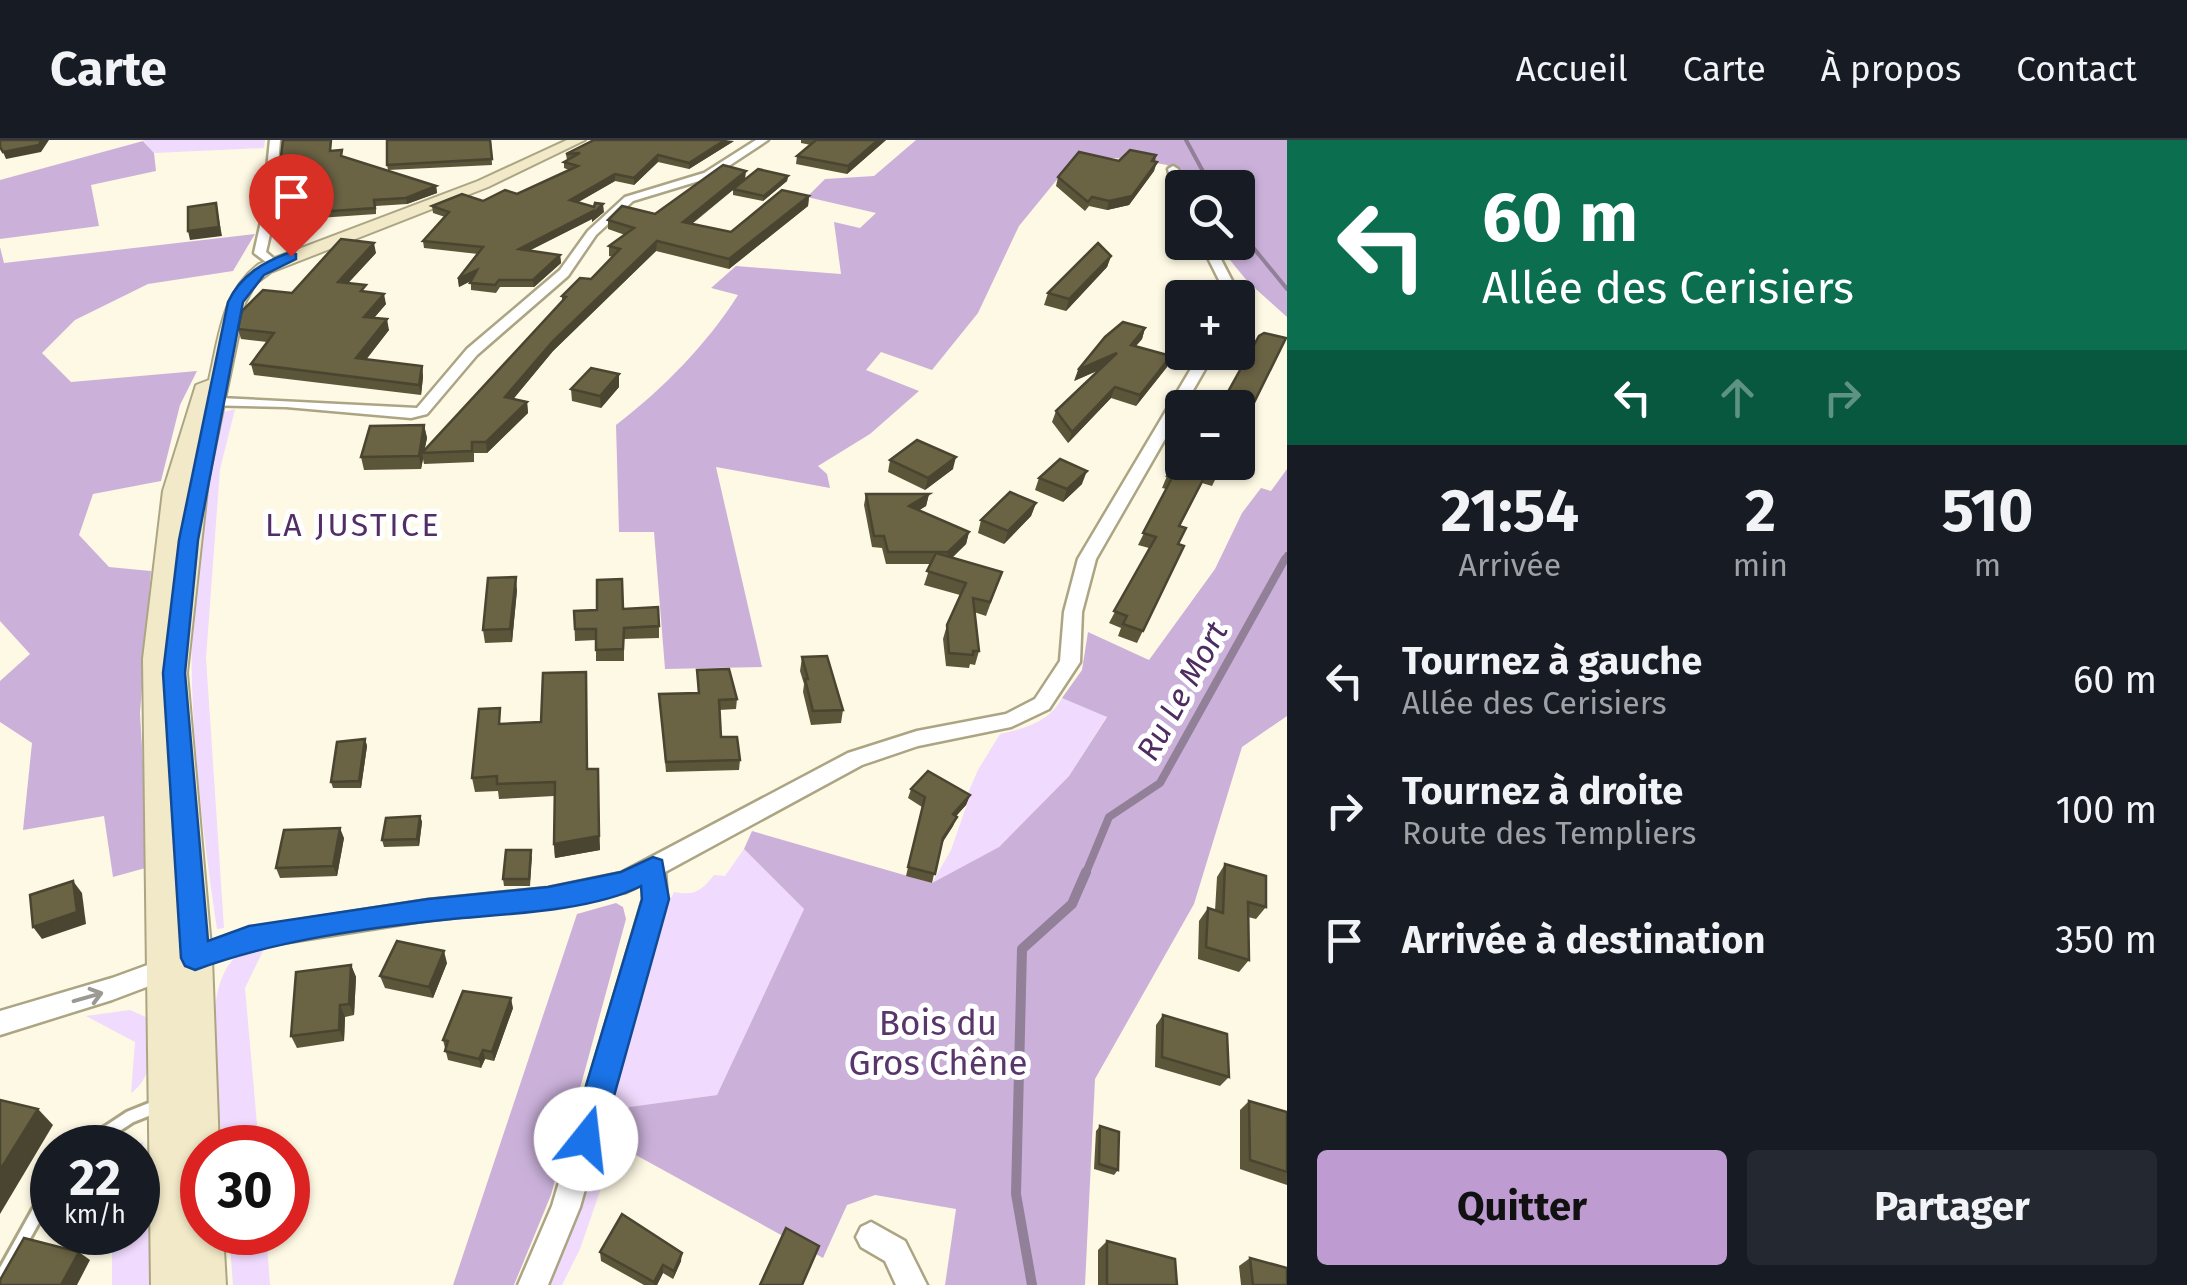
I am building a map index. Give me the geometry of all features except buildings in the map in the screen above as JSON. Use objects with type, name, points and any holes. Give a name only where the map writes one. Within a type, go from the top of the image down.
[{"type":"main road","points":[[172,1285],[182,1100],[181,963],[156,702],[158,616],[174,491],[209,401],[236,302],[248,281],[270,262],[454,196],[578,140]]},
{"type":"main road","points":[[182,1100],[186,1125]]},
{"type":"main road","points":[[204,1255],[205,1285]]},
{"type":"street","points":[[270,262],[260,253],[276,140]]},
{"type":"street","points":[[209,401],[411,414],[422,411],[472,352],[564,273],[592,233],[629,198],[708,175],[763,140]]},
{"type":"street","points":[[4,1021],[112,990],[249,938],[428,910],[548,898],[626,882],[798,787],[856,760],[917,739],[1012,720],[1042,704],[1070,662],[1073,612],[1088,559],[1198,370]]},
{"type":"street","points":[[532,1285],[566,1207],[656,899],[653,868]]},
{"type":"street","points":[[871,1237],[895,1251],[912,1285]]},
{"type":"lane","points":[[117,1125],[130,1116],[182,1100]]},
{"type":"lane","points":[[0,1280],[30,1226]]},
{"type":"shaded area","points":[[143,140],[265,140],[264,148],[154,153]]},
{"type":"shaded area","points":[[235,409],[220,469],[206,658],[224,928],[217,929],[200,800],[192,605],[197,540],[208,476],[224,412]]},
{"type":"shaded area","points":[[1062,698],[1107,716],[1069,776],[999,847],[932,883],[951,850],[967,804],[964,802],[978,770],[1000,734],[1044,718]]},
{"type":"shaded area","points":[[744,849],[804,909],[717,1095],[629,1107],[580,1249],[562,1285],[540,1285],[659,921],[674,892],[692,893],[714,875],[725,876]]},
{"type":"shaded area","points":[[264,949],[245,988],[257,1125],[221,1125],[214,1014],[227,967],[249,951]]},
{"type":"shaded area","points":[[130,1010],[146,1017],[152,1047],[144,1078],[131,1093],[135,1042],[86,1016]]},
{"type":"shaded area","points":[[112,1255],[160,1255],[160,1285],[112,1285]]},
{"type":"shaded area","points":[[231,1255],[268,1255],[270,1285],[233,1285]]},
{"type":"green space","points":[[916,140],[1287,140],[1287,317],[1255,288],[1255,280],[1246,280],[1230,260],[1255,260],[1255,170],[1171,170],[1167,165],[1131,159],[1073,160],[1019,226],[978,313],[932,370],[881,352],[866,370],[919,391],[870,434],[818,466],[827,474],[830,488],[716,467],[762,667],[665,669],[654,532],[619,532],[616,425],[667,381],[713,331],[738,295],[711,288],[736,266],[841,274],[834,222],[860,228],[876,213],[807,197],[825,179],[874,176]]},
{"type":"green space","points":[[143,141],[154,153],[156,171],[91,185],[99,226],[0,239],[0,180]]},
{"type":"green space","points":[[255,234],[233,271],[148,284],[75,320],[42,353],[71,382],[197,371],[180,405],[161,481],[93,494],[79,535],[109,567],[151,571],[140,713],[149,867],[113,877],[104,816],[23,830],[32,743],[0,722],[0,681],[30,654],[0,621],[0,247],[4,263]]},
{"type":"green space","name":"Bois du Gros Chêne","points":[[1287,469],[1287,716],[1242,747],[1194,904],[1095,1079],[1085,1285],[945,1285],[956,1209],[875,1195],[847,1205],[823,1258],[614,1143],[629,1107],[717,1095],[804,909],[744,849],[752,831],[932,883],[999,847],[1069,776],[1107,717],[1062,698],[1082,670],[1088,632],[1149,660],[1215,569],[1242,513],[1261,488],[1271,491]]},
{"type":"green space","points":[[616,903],[623,907],[626,919],[551,1195],[514,1285],[453,1285],[577,914]]},
{"type":"waterway","name":"Ru Le Mort","points":[[1186,140],[1202,170]]},
{"type":"waterway","name":"Ru Le Mort","points":[[1255,250],[1287,289]]},
{"type":"waterway","name":"Ru Le Mort","points":[[1285,559],[1287,555]]},
{"type":"waterway","name":"Ru Le Mort","points":[[1085,875],[1109,817],[1160,783],[1285,559]]},
{"type":"waterway","name":"Ru Le Mort","points":[[1032,1285],[1016,1194],[1022,949],[1072,904],[1086,872]]},
{"type":"district","name":"LA JUSTICE","points":[[353,525]]},
{"type":"route","points":[[291,256],[248,281],[236,302],[188,540],[174,673],[195,958],[249,938],[428,910],[548,898],[626,882],[653,868],[656,899],[586,1139]]}]
